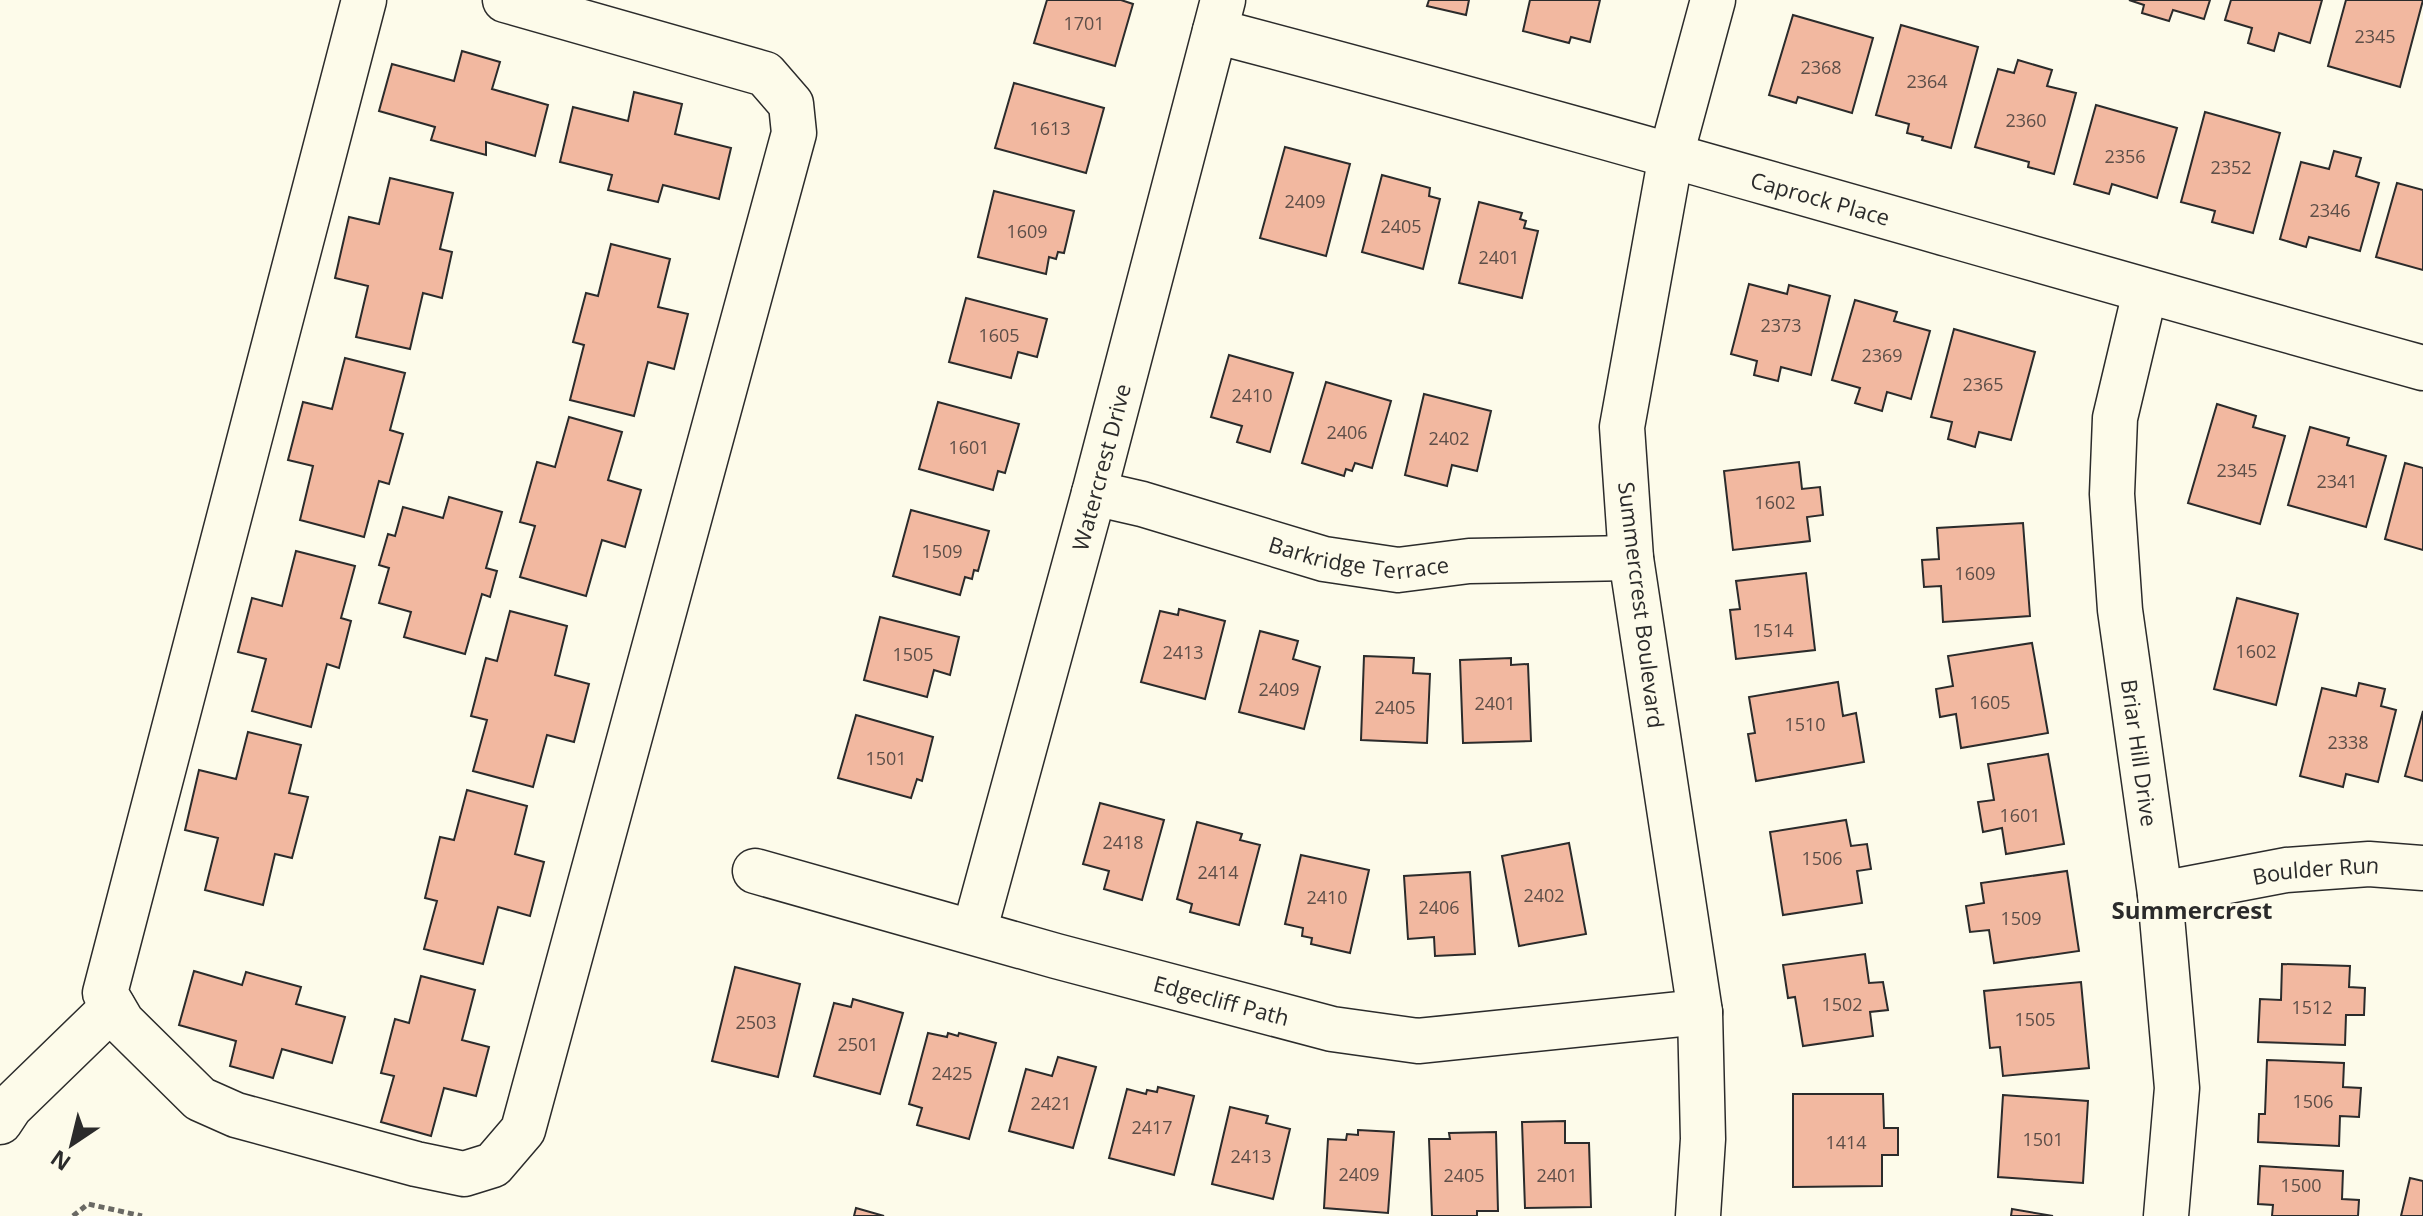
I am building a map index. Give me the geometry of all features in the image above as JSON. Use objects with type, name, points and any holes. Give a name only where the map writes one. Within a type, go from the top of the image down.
[{"type":"street","points":[[364,0],[105,993],[122,1022],[200,1099],[236,1115],[464,1174],[493,1165],[523,1130],[794,133],[791,104],[765,74],[505,0]]},
{"type":"street","name":"Summercrest Boulevard","points":[[1698,1216],[1703,1139],[1700,1012],[1631,558],[1622,427],[1671,155],[1713,0]]},
{"type":"street","name":"Caprock Place","points":[[1219,16],[1671,155],[2145,292],[2423,368]]},
{"type":"street","name":"Watercrest Drive","points":[[974,932],[1094,493],[1219,16]]},
{"type":"street","name":"Briar Hill Drive","points":[[2145,292],[2115,418],[2112,494],[2120,610],[2160,894],[2177,1088],[2166,1216]]},
{"type":"street","name":"Barkridge Terrace","points":[[1094,493],[1142,504],[1324,559],[1398,570],[1469,561],[1631,558]]},
{"type":"street","name":"Boulder Run","points":[[2160,894],[2286,870],[2369,864],[2423,868]]},
{"type":"street","name":"Edgecliff Path","points":[[755,871],[1332,1029],[1418,1041],[1700,1012]]},
{"type":"street","points":[[0,1122],[10,1107],[113,1007]]},
{"type":"path","points":[[73,1216],[88,1204],[142,1216]]},
{"type":"building","points":[[1047,0],[1121,0],[1133,4],[1115,66],[1034,43]]},
{"type":"building","points":[[1429,0],[1469,0],[1466,15],[1427,6]]},
{"type":"building","points":[[1530,0],[1600,0],[1590,42],[1571,37],[1569,43],[1523,31]]},
{"type":"building","points":[[2129,0],[2210,0],[2204,19],[2173,10],[2169,21],[2142,13],[2144,5]]},
{"type":"building","points":[[2231,0],[2322,0],[2310,43],[2279,33],[2274,51],[2248,43],[2252,28],[2225,20]]},
{"type":"building","points":[[2346,0],[2423,0],[2400,87],[2328,66]]},
{"type":"building","points":[[1793,15],[1873,38],[1852,113],[1798,97],[1796,103],[1769,95]]},
{"type":"building","points":[[1901,25],[1978,47],[1951,148],[1907,133],[1909,124],[1876,115]]},
{"type":"building","points":[[462,51],[500,62],[492,89],[548,105],[535,156],[486,142],[486,155],[431,140],[435,127],[379,111],[392,64],[454,81]]},
{"type":"building","points":[[2018,60],[2052,70],[2047,86],[2076,93],[2054,174],[2028,167],[2029,162],[1975,147],[1998,69],[2014,73]]},
{"type":"building","points":[[1014,83],[1104,108],[1086,173],[995,148]]},
{"type":"building","points":[[634,92],[682,104],[675,134],[731,148],[719,199],[663,185],[658,202],[608,190],[612,175],[560,162],[573,107],[628,121]]},
{"type":"building","points":[[2096,105],[2177,128],[2157,198],[2112,184],[2109,194],[2074,184]]},
{"type":"building","points":[[2205,112],[2280,133],[2253,233],[2212,222],[2215,211],[2181,202]]},
{"type":"building","points":[[1285,147],[1350,164],[1326,256],[1260,238]]},
{"type":"building","points":[[2334,151],[2361,158],[2356,176],[2379,183],[2360,251],[2309,237],[2306,247],[2280,239],[2301,162],[2329,169]]},
{"type":"building","points":[[1382,175],[1430,188],[1429,196],[1440,199],[1423,269],[1362,252]]},
{"type":"building","points":[[390,178],[453,193],[440,249],[452,252],[442,298],[423,293],[410,349],[356,337],[368,286],[335,278],[349,217],[379,224]]},
{"type":"building","points":[[2397,183],[2423,190],[2423,270],[2376,257]]},
{"type":"building","points":[[994,191],[1074,211],[1064,253],[1058,252],[1056,259],[1049,257],[1046,274],[978,257]]},
{"type":"building","points":[[1479,202],[1522,213],[1520,219],[1526,221],[1524,228],[1538,231],[1522,298],[1459,283]]},
{"type":"building","points":[[611,244],[670,259],[658,307],[688,314],[674,369],[648,362],[634,416],[570,400],[584,345],[573,342],[586,293],[598,296]]},
{"type":"building","points":[[1749,284],[1787,294],[1789,285],[1830,296],[1811,375],[1781,367],[1778,381],[1754,375],[1757,361],[1731,354]]},
{"type":"building","points":[[966,298],[1047,319],[1037,357],[1018,352],[1011,378],[949,362]]},
{"type":"building","points":[[1855,300],[1897,312],[1894,321],[1930,331],[1911,399],[1887,392],[1882,411],[1855,403],[1860,388],[1832,380]]},
{"type":"building","points":[[1954,329],[2035,352],[2011,440],[1979,432],[1975,447],[1948,439],[1952,422],[1931,417]]},
{"type":"building","points":[[1229,355],[1293,373],[1270,452],[1237,442],[1242,426],[1211,417]]},
{"type":"building","points":[[345,358],[405,373],[390,430],[403,434],[389,484],[379,481],[364,537],[300,520],[313,466],[288,460],[303,402],[332,409]]},
{"type":"building","points":[[1326,382],[1391,401],[1372,468],[1355,463],[1352,471],[1346,469],[1344,476],[1302,463]]},
{"type":"building","points":[[1424,394],[1491,411],[1477,471],[1452,465],[1447,486],[1405,475]]},
{"type":"building","points":[[938,402],[1019,424],[1005,473],[998,471],[993,490],[919,469]]},
{"type":"building","points":[[2217,404],[2256,416],[2253,427],[2285,436],[2260,524],[2188,503]]},
{"type":"building","points":[[569,417],[622,432],[608,480],[641,490],[625,547],[602,540],[586,596],[520,577],[535,526],[520,522],[537,462],[555,467]]},
{"type":"building","points":[[2310,427],[2349,438],[2347,445],[2386,456],[2366,527],[2288,505]]},
{"type":"building","points":[[1799,462],[1802,489],[1820,487],[1823,515],[1807,517],[1810,541],[1733,550],[1724,471]]},
{"type":"building","points":[[2405,463],[2423,468],[2423,550],[2385,539]]},
{"type":"building","points":[[449,497],[502,512],[486,568],[497,571],[490,597],[482,594],[465,654],[404,637],[411,612],[379,603],[389,568],[379,565],[388,534],[395,536],[403,507],[443,518]]},
{"type":"building","points":[[911,510],[989,531],[978,571],[974,570],[972,579],[965,577],[960,595],[893,576]]},
{"type":"building","points":[[2023,523],[2030,616],[1943,622],[1941,586],[1924,587],[1922,560],[1939,559],[1937,528]]},
{"type":"building","points":[[296,551],[355,566],[341,618],[351,621],[339,668],[327,664],[311,727],[252,711],[266,659],[238,652],[252,598],[282,606]]},
{"type":"building","points":[[1806,573],[1815,650],[1736,659],[1730,610],[1740,609],[1736,581]]},
{"type":"building","points":[[2237,598],[2298,614],[2276,705],[2214,689]]},
{"type":"building","points":[[1179,609],[1225,621],[1205,699],[1141,682],[1160,611],[1178,615]]},
{"type":"building","points":[[510,611],[567,626],[555,675],[589,684],[574,742],[547,735],[533,787],[473,771],[487,720],[471,716],[486,658],[497,661]]},
{"type":"building","points":[[880,617],[959,637],[950,675],[934,670],[927,697],[864,680]]},
{"type":"building","points":[[1260,631],[1298,641],[1293,659],[1320,667],[1304,729],[1239,712]]},
{"type":"building","points":[[2032,643],[2048,733],[1961,748],[1956,714],[1940,717],[1936,689],[1953,686],[1948,656]]},
{"type":"building","points":[[1364,656],[1414,658],[1413,673],[1430,674],[1427,743],[1361,740]]},
{"type":"building","points":[[1511,658],[1511,665],[1528,664],[1531,741],[1463,743],[1460,660]]},
{"type":"building","points":[[1838,682],[1843,716],[1856,713],[1864,762],[1756,781],[1748,734],[1755,733],[1749,697]]},
{"type":"building","points":[[2359,683],[2385,689],[2381,706],[2396,710],[2378,782],[2346,774],[2343,787],[2300,776],[2322,688],[2356,696]]},
{"type":"building","points":[[2423,711],[2423,781],[2405,776]]},
{"type":"building","points":[[856,715],[933,737],[922,781],[917,779],[911,798],[838,778]]},
{"type":"building","points":[[248,732],[301,745],[289,793],[308,797],[292,858],[275,854],[263,905],[205,890],[218,838],[185,830],[199,770],[236,779]]},
{"type":"building","points":[[2048,754],[2064,844],[2006,854],[2002,828],[1983,832],[1978,802],[1994,800],[1988,764]]},
{"type":"building","points":[[467,790],[527,806],[515,854],[544,862],[530,916],[498,907],[483,964],[424,949],[437,901],[425,898],[440,837],[454,840]]},
{"type":"building","points":[[1100,803],[1164,820],[1142,900],[1104,889],[1109,871],[1083,864]]},
{"type":"building","points":[[1846,820],[1851,846],[1867,844],[1871,869],[1857,871],[1862,903],[1783,915],[1770,832]]},
{"type":"building","points":[[1197,822],[1242,834],[1240,840],[1260,845],[1239,925],[1190,912],[1192,904],[1177,899]]},
{"type":"building","points":[[1569,843],[1586,934],[1519,946],[1502,856]]},
{"type":"building","points":[[1301,855],[1369,870],[1350,953],[1311,944],[1312,938],[1302,936],[1303,928],[1285,924]]},
{"type":"building","points":[[2067,871],[2079,951],[1994,963],[1989,930],[1970,932],[1966,906],[1984,903],[1981,883]]},
{"type":"building","points":[[1470,872],[1475,954],[1435,956],[1434,937],[1408,939],[1404,876]]},
{"type":"building","points":[[1865,954],[1869,983],[1883,982],[1888,1010],[1870,1012],[1873,1036],[1803,1046],[1795,997],[1788,998],[1783,965]]},
{"type":"building","points":[[2282,964],[2350,966],[2349,987],[2365,988],[2364,1015],[2346,1015],[2345,1045],[2258,1042],[2260,999],[2281,1000]]},
{"type":"building","points":[[735,967],[800,984],[778,1077],[712,1061]]},
{"type":"building","points":[[194,971],[242,985],[246,972],[301,987],[296,1004],[345,1017],[332,1063],[282,1049],[273,1078],[230,1066],[236,1041],[179,1025]]},
{"type":"building","points":[[421,976],[475,990],[462,1040],[489,1047],[476,1096],[444,1088],[431,1136],[381,1122],[394,1076],[381,1073],[395,1019],[409,1023]]},
{"type":"building","points":[[2081,982],[2089,1068],[2003,1076],[2000,1047],[1990,1048],[1984,991]]},
{"type":"building","points":[[853,999],[903,1013],[880,1094],[814,1076],[834,1003],[851,1007]]},
{"type":"building","points":[[928,1033],[947,1037],[948,1033],[958,1036],[959,1033],[996,1043],[969,1139],[917,1125],[922,1108],[909,1104]]},
{"type":"building","points":[[1058,1057],[1096,1067],[1073,1148],[1009,1131],[1026,1069],[1052,1076]]},
{"type":"building","points":[[2267,1060],[2344,1063],[2343,1087],[2361,1088],[2359,1117],[2340,1116],[2339,1146],[2258,1142],[2259,1114],[2265,1114]]},
{"type":"building","points":[[1158,1087],[1194,1096],[1174,1175],[1109,1158],[1127,1089],[1146,1094],[1147,1090],[1157,1092]]},
{"type":"building","points":[[1793,1094],[1883,1094],[1884,1128],[1898,1128],[1898,1155],[1882,1155],[1882,1186],[1793,1187]]},
{"type":"building","points":[[2003,1095],[2088,1101],[2083,1183],[1998,1177]]},
{"type":"building","points":[[1230,1107],[1268,1116],[1266,1123],[1290,1129],[1273,1199],[1212,1184]]},
{"type":"building","points":[[1565,1121],[1565,1143],[1589,1143],[1591,1207],[1525,1208],[1522,1122]]},
{"type":"building","points":[[1358,1130],[1394,1132],[1388,1213],[1324,1208],[1328,1139],[1346,1140],[1347,1134],[1358,1135]]},
{"type":"building","points":[[1496,1132],[1498,1211],[1477,1211],[1477,1216],[1432,1216],[1429,1139],[1450,1139],[1449,1133]]},
{"type":"building","points":[[2260,1166],[2343,1171],[2342,1199],[2359,1200],[2358,1216],[2272,1216],[2273,1205],[2258,1204]]},
{"type":"building","points":[[2410,1178],[2423,1181],[2423,1216],[2401,1216]]},
{"type":"building","points":[[856,1208],[884,1216],[854,1216]]},
{"type":"building","points":[[2012,1209],[2053,1216],[2011,1216]]},
{"type":"district","name":"Summercrest","points":[[2192,909]]}]
